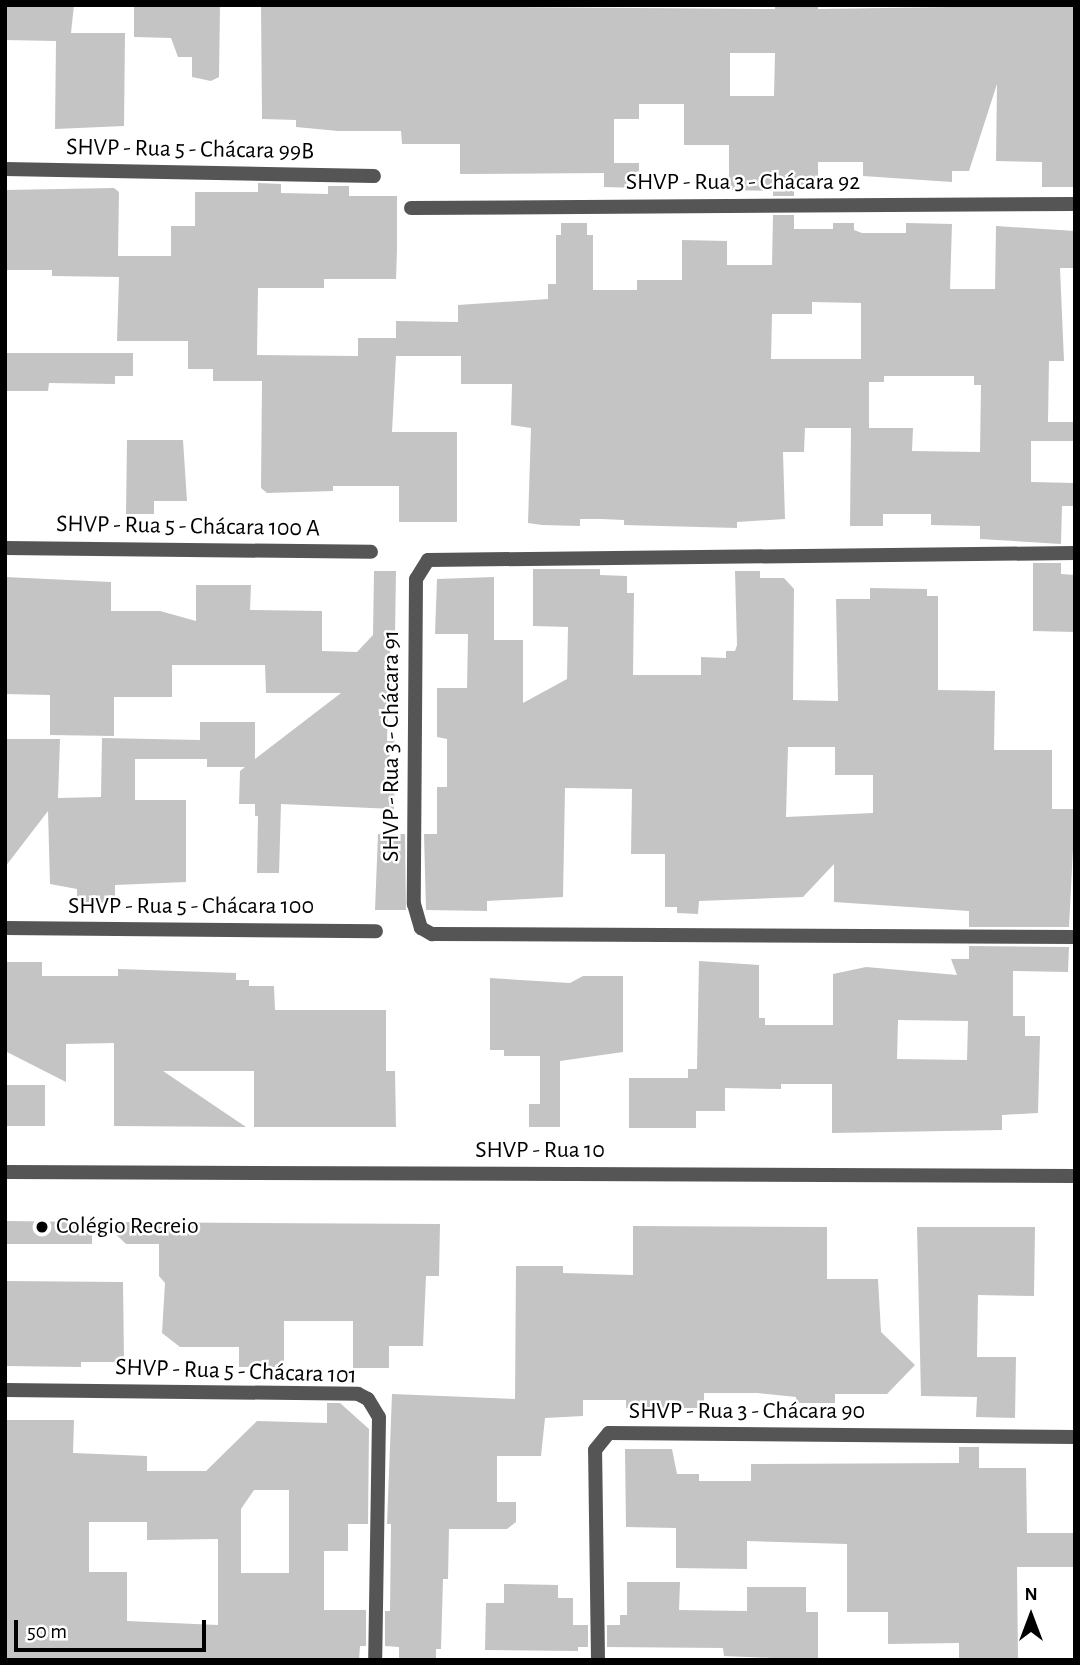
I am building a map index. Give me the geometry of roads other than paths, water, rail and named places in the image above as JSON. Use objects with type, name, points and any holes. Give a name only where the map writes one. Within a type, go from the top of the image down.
[{"type":"street","name":"SHVP - Rua 5 - Chácara 99B","points":[[5,169],[374,176]]},
{"type":"street","name":"SHVP - Rua 3 - Chácara 92","points":[[411,208],[1075,204]]},
{"type":"street","name":"SHVP - Rua 5 - Chácara 100 A","points":[[5,548],[371,552]]},
{"type":"street","name":"SHVP - Rua 3 - Chácara 91","points":[[1075,553],[428,560],[416,579],[414,891],[421,928],[432,934],[1075,937]]},
{"type":"street","name":"SHVP - Rua 5 - Chácara 100","points":[[5,928],[376,931]]},
{"type":"street","name":"SHVP - Rua 10","points":[[5,1172],[1075,1176]]},
{"type":"street","name":"SHVP - Rua 5 - Chácara 101","points":[[5,1390],[358,1394],[368,1399],[379,1417],[376,1660]]},
{"type":"street","name":"SHVP - Rua 3 - Chácara 90","points":[[597,1660],[595,1450],[609,1433],[1075,1437]]},
{"type":"place","name":"Colégio Recreio","points":[[42,1227]]}]
